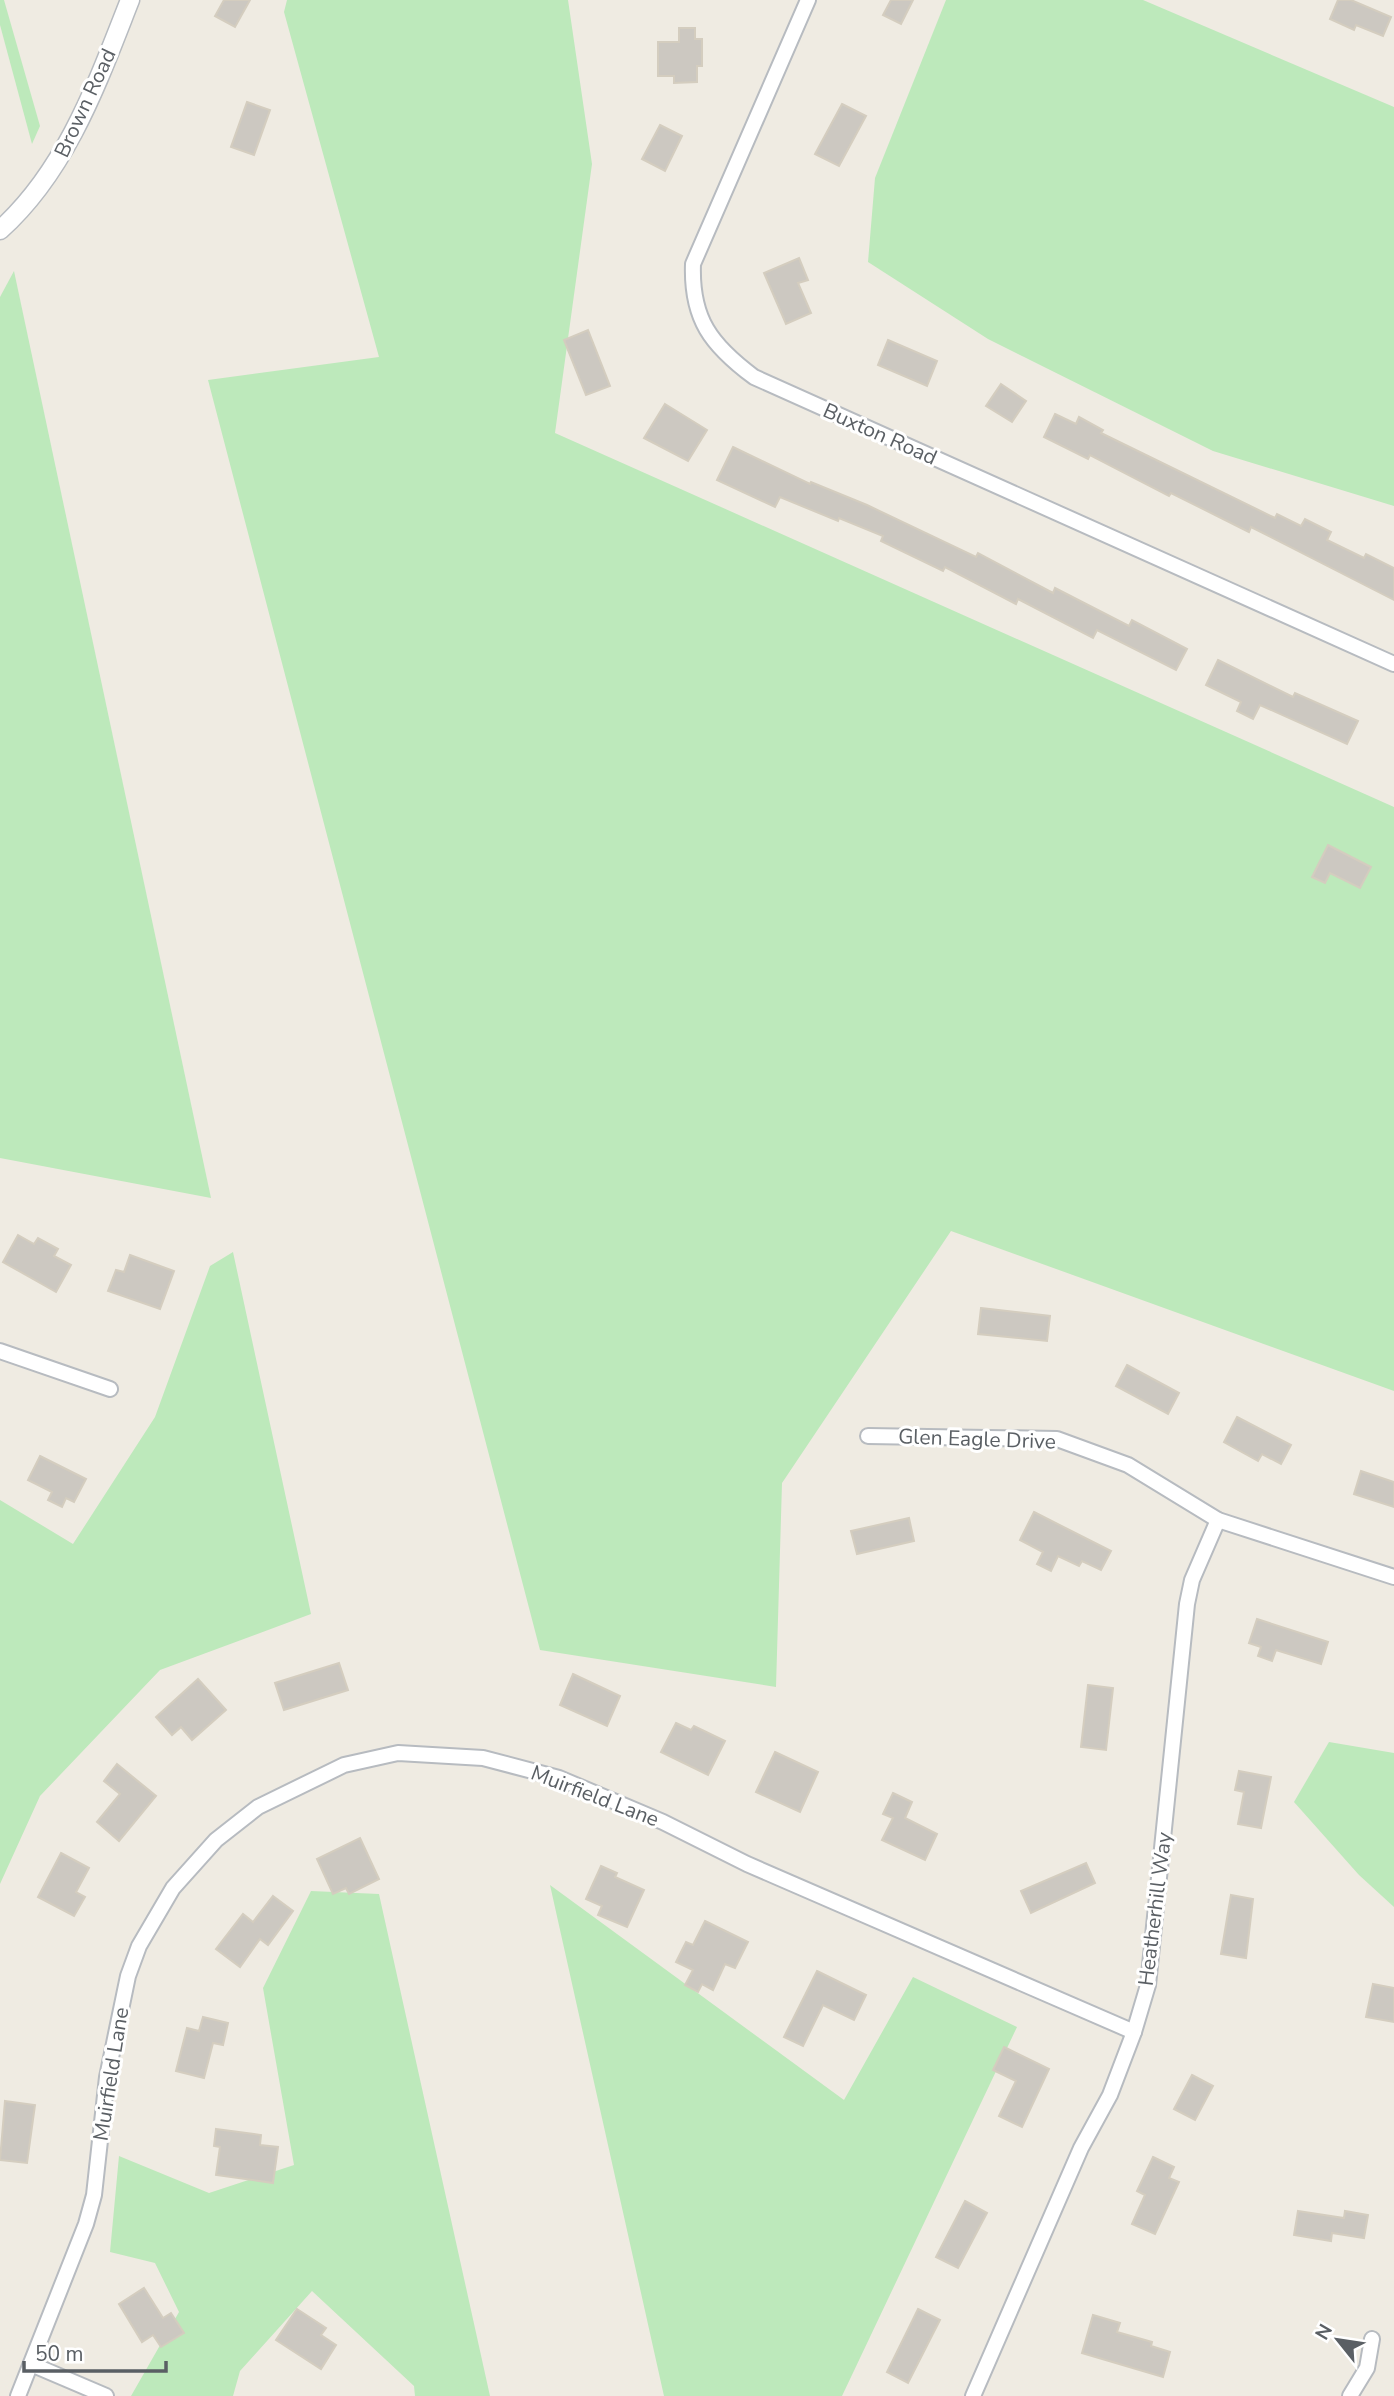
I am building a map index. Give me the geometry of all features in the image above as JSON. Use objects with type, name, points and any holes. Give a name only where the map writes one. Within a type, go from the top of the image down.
[{"type":"street","name":"Brown Road","points":[[0,230],[13,219],[55,165],[99,78],[130,0]]},
{"type":"street","name":"Buxton Road","points":[[808,0],[692,264],[692,286],[697,312],[711,339],[729,359],[754,377],[1394,664]]},
{"type":"street","points":[[0,1351],[110,1389]]},
{"type":"street","name":"Glen Eagle Drive","points":[[867,1436],[1057,1439],[1128,1465],[1218,1520],[1394,1577]]},
{"type":"street","name":"Heatherhill Way","points":[[973,2396],[1081,2148],[1110,2095],[1134,2032],[1153,1954],[1187,1604],[1192,1580],[1218,1520]]},
{"type":"street","name":"Muirfield Lane","points":[[18,2396],[94,2195],[107,2077],[128,1976],[139,1945],[173,1888],[216,1840],[258,1807],[344,1765],[398,1753],[483,1758],[559,1778],[663,1822],[747,1864],[1134,2032]]},
{"type":"street","points":[[1350,2396],[1367,2368],[1372,2339]]},
{"type":"street","points":[[32,2364],[106,2396]]},
{"type":"green space","points":[[0,0],[4,0],[40,126],[32,144],[0,25]]},
{"type":"green space","points":[[287,0],[568,0],[592,164],[555,433],[1394,807],[1394,1391],[951,1231],[782,1483],[776,1687],[540,1650],[208,380],[379,357],[284,12]]},
{"type":"green space","points":[[946,0],[1143,0],[1394,107],[1394,506],[1213,451],[988,339],[868,262],[875,178]]},
{"type":"green space","points":[[14,271],[211,1198],[0,1158],[0,297]]},
{"type":"green space","points":[[233,1252],[311,1614],[160,1670],[40,1796],[0,1884],[0,1500],[73,1544],[155,1417],[210,1266]]},
{"type":"green space","points":[[1329,1742],[1394,1753],[1394,1907],[1359,1875],[1294,1802]]},
{"type":"green space","points":[[550,1885],[844,2100],[913,1977],[1017,2027],[842,2396],[664,2396]]},
{"type":"green space","points":[[311,1891],[379,1894],[490,2396],[415,2396],[414,2386],[312,2291],[240,2371],[233,2396],[131,2396],[179,2312],[155,2263],[110,2252],[119,2156],[209,2193],[294,2165],[263,1988]]},
{"type":"building","points":[[224,0],[250,0],[235,27],[215,16]]},
{"type":"building","points":[[891,0],[913,0],[901,24],[883,15]]},
{"type":"building","points":[[1338,0],[1351,0],[1391,17],[1383,36],[1356,25],[1354,30],[1330,19]]},
{"type":"building","points":[[679,28],[695,28],[695,39],[702,39],[702,66],[697,66],[697,82],[674,83],[674,76],[658,76],[658,42],[679,42]]},
{"type":"building","points":[[247,102],[270,110],[254,155],[231,147]]},
{"type":"building","points":[[842,104],[866,116],[839,166],[815,154]]},
{"type":"building","points":[[660,125],[682,136],[665,171],[642,159]]},
{"type":"building","points":[[799,258],[808,280],[798,283],[811,313],[786,324],[764,273]]},
{"type":"building","points":[[588,330],[610,386],[586,395],[564,340]]},
{"type":"building","points":[[888,340],[937,361],[927,386],[878,365]]},
{"type":"building","points":[[1001,384],[1026,401],[1012,422],[986,406]]},
{"type":"building","points":[[665,404],[707,430],[688,461],[644,438]]},
{"type":"building","points":[[1055,414],[1076,424],[1079,417],[1103,430],[1101,433],[1275,518],[1277,514],[1301,526],[1305,519],[1331,532],[1327,540],[1364,558],[1366,554],[1394,568],[1394,600],[1251,527],[1249,532],[1171,493],[1169,496],[1090,455],[1088,459],[1044,437]]},
{"type":"building","points":[[733,447],[810,484],[811,482],[867,505],[976,557],[978,553],[1053,593],[1055,588],[1129,626],[1132,620],[1187,649],[1176,670],[1097,630],[1093,638],[1018,599],[1016,604],[945,567],[943,571],[881,541],[883,536],[839,518],[838,521],[780,497],[775,507],[717,480]]},
{"type":"building","points":[[1218,660],[1293,697],[1295,693],[1358,721],[1347,744],[1260,705],[1253,719],[1237,711],[1241,702],[1206,685]]},
{"type":"building","points":[[1328,845],[1371,867],[1360,888],[1330,873],[1325,883],[1312,877]]},
{"type":"building","points":[[18,1235],[34,1244],[38,1238],[58,1249],[54,1256],[71,1265],[56,1292],[3,1262]]},
{"type":"building","points":[[130,1255],[174,1271],[160,1309],[108,1291],[116,1270],[124,1272]]},
{"type":"building","points":[[981,1308],[1050,1316],[1047,1341],[978,1334]]},
{"type":"building","points":[[1127,1365],[1179,1393],[1168,1414],[1116,1386]]},
{"type":"building","points":[[1237,1417],[1291,1445],[1281,1464],[1262,1454],[1258,1461],[1224,1442]]},
{"type":"building","points":[[40,1456],[86,1479],[74,1502],[66,1498],[62,1507],[48,1500],[52,1492],[28,1480]]},
{"type":"building","points":[[1361,1471],[1394,1482],[1394,1507],[1354,1494]]},
{"type":"building","points":[[1034,1512],[1111,1551],[1101,1570],[1082,1561],[1079,1566],[1058,1556],[1051,1571],[1037,1564],[1043,1552],[1020,1540]]},
{"type":"building","points":[[909,1518],[914,1541],[857,1554],[851,1531]]},
{"type":"building","points":[[1257,1619],[1328,1642],[1321,1664],[1276,1650],[1272,1661],[1258,1656],[1261,1647],[1249,1643]]},
{"type":"building","points":[[339,1663],[348,1690],[284,1710],[275,1683]]},
{"type":"building","points":[[573,1674],[620,1696],[607,1726],[560,1705]]},
{"type":"building","points":[[198,1679],[226,1710],[192,1740],[181,1727],[172,1735],[156,1717]]},
{"type":"building","points":[[1088,1685],[1113,1688],[1106,1750],[1081,1747]]},
{"type":"building","points":[[676,1723],[691,1730],[694,1726],[725,1741],[708,1775],[661,1752]]},
{"type":"building","points":[[775,1752],[818,1772],[800,1812],[756,1792]]},
{"type":"building","points":[[117,1764],[156,1796],[119,1841],[97,1822],[120,1794],[104,1781]]},
{"type":"building","points":[[1239,1771],[1271,1777],[1261,1828],[1238,1824],[1244,1792],[1235,1790]]},
{"type":"building","points":[[893,1793],[912,1802],[905,1818],[937,1834],[925,1860],[882,1840],[893,1818],[883,1814]]},
{"type":"building","points":[[360,1838],[379,1879],[349,1894],[346,1888],[333,1894],[317,1859]]},
{"type":"building","points":[[61,1853],[89,1868],[76,1892],[85,1897],[74,1916],[38,1897]]},
{"type":"building","points":[[1086,1863],[1095,1883],[1031,1913],[1021,1891]]},
{"type":"building","points":[[601,1866],[617,1873],[615,1877],[644,1890],[627,1927],[598,1915],[602,1906],[586,1899]]},
{"type":"building","points":[[1231,1895],[1253,1899],[1246,1958],[1221,1954]]},
{"type":"building","points":[[273,1896],[293,1911],[268,1945],[260,1939],[240,1967],[216,1949],[243,1914],[253,1922]]},
{"type":"building","points":[[705,1921],[748,1942],[735,1968],[725,1964],[713,1990],[702,1984],[698,1992],[685,1985],[693,1970],[676,1962],[686,1942],[693,1945]]},
{"type":"building","points":[[817,1971],[866,1995],[854,2020],[823,2005],[803,2046],[784,2037]]},
{"type":"building","points":[[1373,1984],[1394,1988],[1394,2022],[1366,2017]]},
{"type":"building","points":[[203,2017],[228,2023],[223,2045],[213,2043],[204,2078],[176,2071],[187,2028],[199,2031]]},
{"type":"building","points":[[1004,2047],[1049,2069],[1022,2127],[999,2116],[1016,2081],[993,2070]]},
{"type":"building","points":[[1192,2075],[1213,2086],[1195,2120],[1174,2109]]},
{"type":"building","points":[[5,2101],[35,2105],[27,2163],[0,2160]]},
{"type":"building","points":[[216,2129],[261,2135],[260,2145],[278,2147],[273,2183],[216,2175],[220,2147],[214,2146]]},
{"type":"building","points":[[1153,2157],[1174,2167],[1169,2178],[1179,2182],[1155,2234],[1132,2224],[1145,2195],[1137,2191]]},
{"type":"building","points":[[965,2201],[987,2213],[958,2268],[936,2257]]},
{"type":"building","points":[[1298,2211],[1344,2218],[1345,2211],[1368,2215],[1364,2238],[1332,2233],[1331,2241],[1294,2235]]},
{"type":"building","points":[[144,2288],[163,2318],[171,2313],[184,2333],[161,2347],[153,2335],[142,2342],[119,2304]]},
{"type":"building","points":[[297,2309],[326,2328],[321,2335],[336,2345],[321,2369],[276,2340]]},
{"type":"building","points":[[918,2309],[940,2320],[908,2383],[887,2372]]},
{"type":"building","points":[[1093,2315],[1120,2323],[1117,2332],[1152,2342],[1151,2346],[1170,2352],[1163,2377],[1082,2353]]}]
